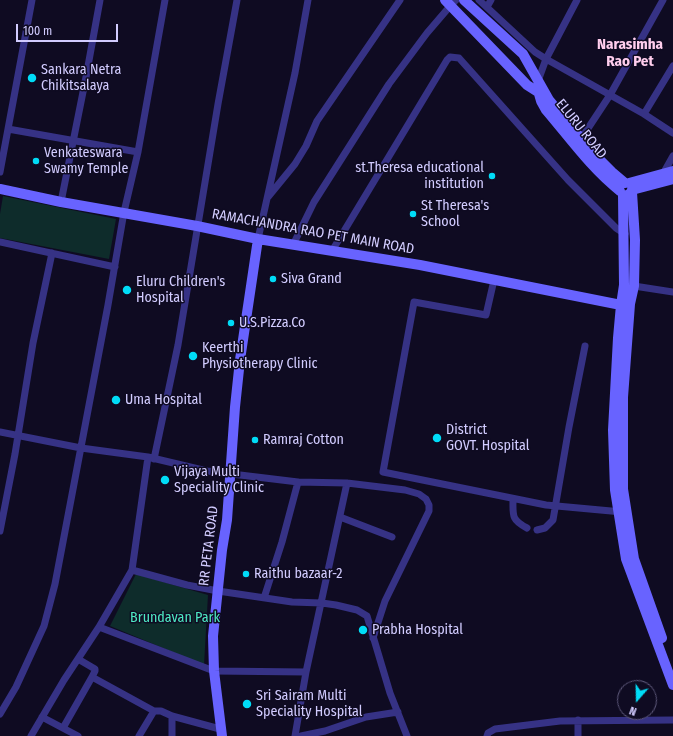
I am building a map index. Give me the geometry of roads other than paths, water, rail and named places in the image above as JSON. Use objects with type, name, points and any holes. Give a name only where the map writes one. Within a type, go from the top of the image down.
[{"type":"main road","name":"ELURU ROAD","points":[[464,0],[523,54],[536,78],[546,102],[627,189]]},
{"type":"main road","points":[[451,2],[527,85],[538,92]]},
{"type":"main road","name":"ELURU ROAD","points":[[536,78],[538,92],[586,159],[604,178],[627,189]]},
{"type":"main road","points":[[627,189],[669,172]]},
{"type":"main road","points":[[627,189],[673,179]]},
{"type":"main road","name":"RAMACHANDRA RAO PET MAIN ROAD","points":[[0,189],[258,239],[420,265],[621,305]]},
{"type":"main road","points":[[619,394],[621,305],[624,285],[627,189]]},
{"type":"main road","points":[[627,189],[636,240],[634,286],[630,304],[619,394],[613,460],[622,512],[634,559],[673,666]]},
{"type":"main road","name":"RR PETA ROAD","points":[[221,733],[214,671],[213,636],[227,520],[240,360],[258,239]]},
{"type":"main road","points":[[622,512],[626,559],[673,685]]},
{"type":"street","points":[[0,172],[32,0]]},
{"type":"street","points":[[61,202],[100,0]]},
{"type":"street","points":[[0,714],[16,687],[44,626],[55,584],[124,212],[138,152],[164,0]]},
{"type":"street","points":[[31,736],[99,627],[132,570],[151,458],[178,345],[197,226],[237,0]]},
{"type":"street","points":[[258,239],[295,73],[308,0]]},
{"type":"street","points":[[267,198],[296,164],[306,146],[317,120],[400,0]]},
{"type":"street","points":[[479,0],[535,52],[610,94],[673,133]]},
{"type":"street","points":[[487,7],[491,0]]},
{"type":"street","points":[[581,139],[610,94],[662,0]]},
{"type":"street","points":[[536,78],[575,1]]},
{"type":"street","points":[[293,245],[314,202],[369,113],[398,71],[451,2]]},
{"type":"street","points":[[332,251],[446,60],[450,57],[459,58],[568,180],[616,228],[625,234]]},
{"type":"street","points":[[644,114],[673,66]]},
{"type":"street","points":[[8,129],[138,152]]},
{"type":"street","points":[[669,172],[673,156]]},
{"type":"street","points":[[0,242],[115,266]]},
{"type":"street","points":[[0,531],[52,253]]},
{"type":"street","points":[[494,280],[486,315],[414,302],[383,472],[513,499],[556,506],[622,512]]},
{"type":"street","points":[[634,286],[673,292]]},
{"type":"street","points":[[537,530],[545,528],[553,520],[585,346]]},
{"type":"street","points":[[0,432],[81,448],[151,458],[207,471],[298,482],[347,483],[375,486],[405,490],[419,494],[426,499],[429,505],[429,511],[385,601],[373,638]]},
{"type":"street","points":[[264,598],[282,542],[298,482]]},
{"type":"street","points":[[295,736],[306,672],[347,483]]},
{"type":"street","points":[[513,499],[513,517],[518,524],[527,528]]},
{"type":"street","points":[[340,516],[392,537]]},
{"type":"street","points":[[132,570],[187,585],[292,602],[322,603],[357,610],[367,616],[390,693],[407,736]]},
{"type":"street","points":[[99,627],[214,671],[306,672]]},
{"type":"street","points":[[63,728],[95,671],[95,669],[78,659]]},
{"type":"street","points":[[92,677],[154,711],[161,711],[221,733]]},
{"type":"street","points":[[139,736],[154,711]]},
{"type":"street","points":[[301,736],[325,731],[366,717],[398,712]]},
{"type":"street","points":[[172,716],[172,736]]},
{"type":"street","points":[[42,717],[78,736]]},
{"type":"street","points":[[578,720],[578,736]]},
{"type":"street","points":[[487,736],[488,733],[495,729],[560,721],[673,720]]},
{"type":"place","name":"Sankara Netra Chikitsalaya","points":[[32,78]]},
{"type":"place","name":"Venkateswara Swamy Temple","points":[[36,161]]},
{"type":"place","name":"st.Theresa educational institution","points":[[492,176]]},
{"type":"place","name":"St Theresa's School","points":[[413,214]]},
{"type":"place","name":"Siva Grand","points":[[273,279]]},
{"type":"place","name":"Eluru Children's Hospital","points":[[127,290]]},
{"type":"place","name":"U.S.Pizza.Co","points":[[231,323]]},
{"type":"place","name":"Keerthi Physiotherapy Clinic","points":[[193,356]]},
{"type":"place","name":"Uma Hospital","points":[[116,400]]},
{"type":"place","name":"District GOVT. Hospital","points":[[437,438]]},
{"type":"place","name":"Ramraj Cotton","points":[[255,440]]},
{"type":"place","name":"Vijaya Multi Speciality Clinic","points":[[165,480]]},
{"type":"place","name":"Raithu bazaar-2","points":[[246,574]]},
{"type":"place","name":"Prabha Hospital","points":[[363,630]]},
{"type":"place","name":"Sri Sairam Multi Speciality Hospital","points":[[247,704]]},
{"type":"district","name":"Narasimha Rao Pet","points":[[630,54]]},
{"type":"park label","name":"Brundavan Park","points":[[175,618]]}]
